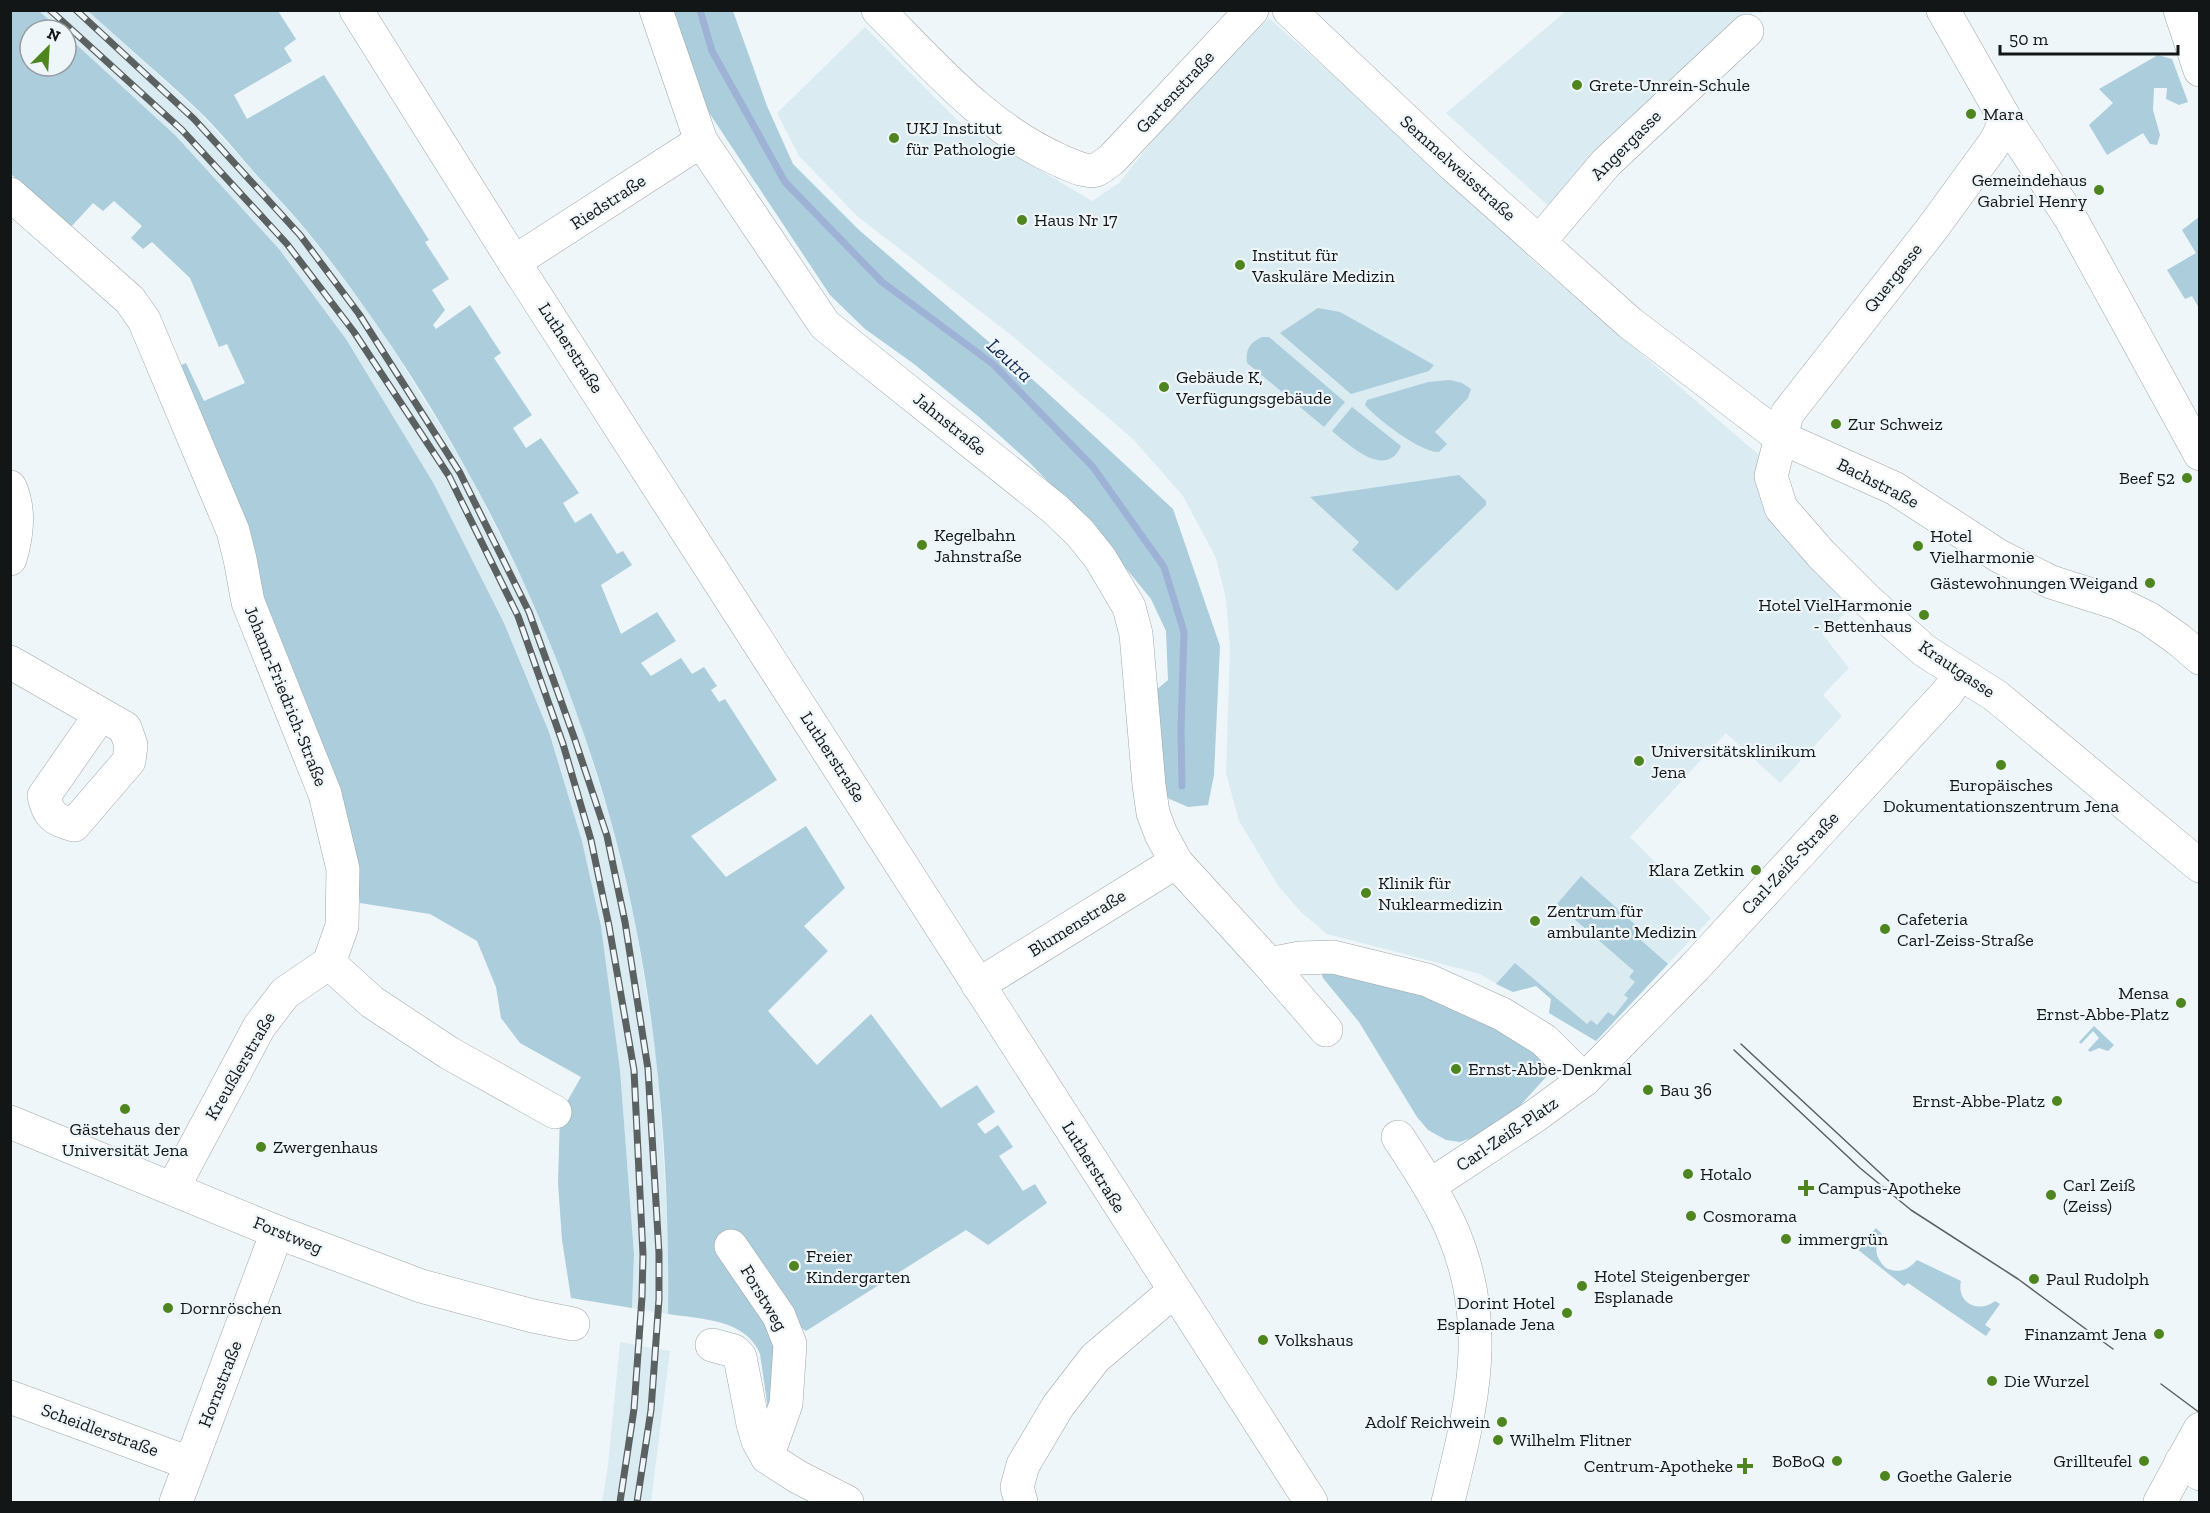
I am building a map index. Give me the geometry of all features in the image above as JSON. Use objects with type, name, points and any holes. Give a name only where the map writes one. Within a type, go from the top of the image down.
[{"type":"street","name":"Lutherstraße","points":[[356,10],[514,262],[571,347],[1173,1291],[1311,1503]]},
{"type":"street","name":"Jahnstraße","points":[[656,10],[701,141],[825,325],[1055,509],[1080,533],[1100,558],[1120,591],[1136,634],[1153,813],[1176,862]]},
{"type":"street","name":"Gartenstraße","points":[[878,10],[971,102],[1009,133],[1037,150],[1083,170],[1095,170],[1111,160],[1252,10]]},
{"type":"street","name":"Semmelweisstraße","points":[[1289,10],[1454,166],[1630,323]]},
{"type":"street","points":[[1943,10],[2004,117],[2071,219],[2199,454]]},
{"type":"street","points":[[2180,10],[2199,70]]},
{"type":"street","name":"Angergasse","points":[[1539,242],[1606,164],[1747,31]]},
{"type":"street","name":"Quergasse","points":[[1780,437],[1787,414],[1938,220],[1996,141],[2004,117]]},
{"type":"street","name":"Riedstraße","points":[[514,262],[701,141]]},
{"type":"street","name":"Johann-Friedrich-Straße","points":[[10,194],[130,300],[135,307],[144,320],[212,480],[233,531],[248,602],[325,794],[343,869],[342,926],[329,963]]},
{"type":"street","name":"Bachstraße","points":[[1630,323],[1780,437],[1894,488],[1999,556],[2051,582],[2117,603],[2148,618],[2178,639],[2199,658]]},
{"type":"street","name":"Krautgasse","points":[[1780,437],[1771,476],[1781,508],[1821,554],[1868,601],[1925,651],[1996,696],[2199,866]]},
{"type":"street","points":[[10,487],[15,497],[17,538],[10,559]]},
{"type":"street","points":[[10,662],[101,714]]},
{"type":"street","name":"Carl-Zeiß-Straße","points":[[1616,1049],[1695,967],[1947,693],[1960,674]]},
{"type":"street","points":[[1176,862],[1326,1030]]},
{"type":"street","name":"Blumenstraße","points":[[978,985],[1176,862]]},
{"type":"street","points":[[1269,964],[1300,958],[1333,957],[1427,980],[1503,1014],[1544,1040],[1584,1080]]},
{"type":"street","points":[[329,963],[372,1002],[449,1053],[555,1112]]},
{"type":"street","name":"Kreußlerstraße","points":[[173,1188],[259,1027],[285,993],[329,963]]},
{"type":"street","name":"Carl-Zeiß-Platz","points":[[1430,1186],[1535,1116],[1584,1080],[1616,1049]]},
{"type":"street","name":"Forstweg","points":[[10,1122],[277,1232],[421,1286],[533,1316],[573,1324]]},
{"type":"street","points":[[1398,1137],[1430,1186],[1452,1230],[1462,1256],[1473,1299],[1476,1366],[1468,1422],[1448,1503]]},
{"type":"street","name":"Hornstraße","points":[[176,1503],[277,1232]]},
{"type":"street","name":"Forstweg","points":[[731,1246],[779,1316],[790,1344],[786,1404],[767,1457]]},
{"type":"street","points":[[1021,1503],[1017,1487],[1023,1465],[1058,1406],[1095,1358],[1173,1291]]},
{"type":"street","points":[[712,1345],[734,1351],[740,1357],[753,1424],[758,1441],[767,1457],[798,1477],[847,1503]]},
{"type":"street","name":"Scheidlerstraße","points":[[10,1397],[189,1463]]},
{"type":"street","points":[[2160,1503],[2190,1468],[2199,1429]]},
{"type":"shaded area","points":[[11,11],[39,11],[47,18],[18,18],[18,78],[78,78],[78,46],[176,136],[279,249],[346,339],[434,484],[504,623],[549,732],[582,841],[601,926],[620,1070],[634,1254],[632,1308],[571,1298],[562,1240],[558,1183],[560,1114],[581,1077],[520,1043],[501,1018],[496,987],[477,941],[430,914],[360,903],[355,850],[179,366],[186,363],[204,401],[245,383],[227,344],[219,347],[190,278],[152,242],[143,249],[131,238],[142,226],[114,201],[103,211],[93,203],[70,228],[11,174]]},
{"type":"shaded area","points":[[39,11],[88,11],[200,113],[305,229],[377,323],[467,469],[537,610],[580,721],[615,835],[635,921],[658,1066],[669,1249],[668,1314],[632,1308],[634,1254],[620,1070],[601,926],[582,841],[549,732],[504,623],[434,484],[346,339],[279,249],[176,136],[78,46],[78,18],[47,18]]},
{"type":"shaded area","points":[[88,11],[278,11],[296,39],[284,48],[292,61],[234,95],[247,119],[324,75],[429,240],[425,242],[449,279],[432,290],[445,310],[433,325],[436,329],[470,305],[501,353],[494,358],[532,415],[513,428],[526,448],[541,438],[579,493],[563,503],[575,523],[591,513],[617,554],[623,551],[632,565],[601,585],[621,634],[657,612],[676,641],[641,663],[651,676],[681,658],[692,674],[704,667],[717,686],[711,690],[719,702],[725,699],[777,780],[691,836],[726,877],[806,826],[845,888],[804,926],[828,951],[768,1011],[817,1065],[871,1014],[941,1108],[977,1085],[995,1112],[977,1124],[985,1134],[998,1125],[1013,1147],[999,1156],[1023,1191],[1035,1184],[1047,1203],[988,1245],[966,1230],[806,1331],[794,1323],[773,1324],[778,1355],[770,1423],[760,1354],[753,1342],[733,1327],[721,1323],[668,1314],[666,1194],[658,1073],[641,954],[629,894],[591,754],[562,674],[529,595],[492,517],[407,369],[359,299],[307,231],[206,118]]},
{"type":"shaded area","points":[[672,11],[733,11],[767,106],[793,164],[859,230],[1040,386],[1173,509],[1220,646],[1214,775],[1208,805],[1188,807],[1165,797],[1155,691],[1168,680],[1166,631],[1151,599],[1093,528],[1028,461],[914,364],[865,329],[830,295],[706,108]]},
{"type":"shaded area","name":"Grete-Unrein-Schule","points":[[1566,11],[1764,11],[1754,12],[1705,57],[1552,209],[1446,113]]},
{"type":"shaded area","points":[[1269,18],[1477,203],[1531,259],[1759,455],[1761,494],[1856,602],[1823,635],[1849,668],[1823,695],[1842,716],[1780,783],[1726,733],[1630,837],[1711,918],[1596,1041],[1549,1013],[1551,999],[1536,986],[1513,992],[1477,973],[1327,934],[1302,913],[1279,887],[1239,821],[1226,773],[1230,649],[1226,599],[1216,558],[1183,496],[1133,439],[1011,335],[857,216],[799,156],[777,113],[865,27],[959,122],[1092,201],[1119,183],[1167,123]]},
{"type":"shaded area","points":[[2158,55],[2172,59],[2188,102],[2179,105],[2166,99],[2167,88],[2154,88],[2153,110],[2160,135],[2157,145],[2150,144],[2143,133],[2107,155],[2089,125],[2113,103],[2099,89]]},
{"type":"shaded area","points":[[2199,217],[2199,308],[2192,296],[2185,299],[2167,270],[2196,253],[2182,230]]},
{"type":"shaded area","points":[[1318,308],[1340,312],[1434,365],[1429,371],[1351,394],[1280,333]]},
{"type":"shaded area","points":[[1262,337],[1269,337],[1345,402],[1324,427],[1247,363],[1249,347]]},
{"type":"shaded area","points":[[1450,380],[1462,383],[1471,389],[1468,398],[1435,432],[1447,444],[1439,452],[1431,451],[1411,441],[1365,405],[1367,400],[1428,382]]},
{"type":"shaded area","points":[[1352,407],[1401,446],[1394,456],[1386,460],[1377,460],[1367,456],[1332,431]]},
{"type":"shaded area","points":[[1459,475],[1486,501],[1486,505],[1397,591],[1352,550],[1359,542],[1310,497]]},
{"type":"shaded area","points":[[1581,876],[1639,928],[1634,934],[1668,964],[1596,1041],[1549,1013],[1551,999],[1536,986],[1513,992],[1496,984],[1515,963],[1587,1024],[1591,1020],[1597,1025],[1608,1012],[1614,1016],[1628,998],[1624,995],[1635,982],[1629,977],[1634,971],[1557,904]]},
{"type":"shaded area","points":[[1324,968],[1450,1000],[1545,1058],[1549,1068],[1546,1077],[1518,1108],[1474,1137],[1460,1142],[1446,1140],[1428,1130],[1417,1117],[1359,1022],[1323,978],[1321,972]]},
{"type":"shaded area","points":[[2094,1026],[2114,1045],[2108,1051],[2099,1048],[2090,1052],[2088,1050],[2099,1038],[2093,1031],[2081,1044],[2079,1042]]},
{"type":"shaded area","points":[[1876,1228],[1882,1234],[1876,1247],[1879,1260],[1886,1268],[1895,1271],[1903,1270],[1917,1260],[1961,1281],[1962,1295],[1970,1304],[1982,1306],[1995,1301],[2000,1304],[1985,1325],[1991,1329],[1986,1336],[1908,1283],[1904,1286],[1857,1249]]},
{"type":"shaded area","points":[[620,1342],[670,1351],[651,1502],[602,1502],[608,1465]]},
{"type":"waterway","name":"Leutra","points":[[700,10],[712,51],[785,182],[882,282],[993,364],[1093,467],[1164,567],[1184,632],[1182,786]]},
{"type":"tram line","points":[[1741,1044],[1892,1184]]},
{"type":"tram line","points":[[1734,1050],[1860,1168],[1911,1210],[2018,1279],[2113,1349]]},
{"type":"tram line","points":[[2161,1384],[2200,1413]]},
{"type":"railway","points":[[50,10],[182,130],[287,244],[354,332],[449,476],[518,616],[563,744],[591,840],[609,926],[634,1070],[643,1255],[642,1297],[634,1409],[620,1502]]},
{"type":"railway","points":[[76,10],[194,119],[300,235],[359,314],[460,473],[529,612],[607,836],[625,922],[648,1069],[659,1253],[659,1299],[651,1410],[637,1502]]},
{"type":"place","name":"Grete-Unrein-Schule","points":[[1577,85]]},
{"type":"place","name":"Mara","points":[[1971,114]]},
{"type":"place","name":"UKJ Institut für Pathologie","points":[[894,138]]},
{"type":"place","name":"Gemeindehaus Gabriel Henry","points":[[2099,190]]},
{"type":"place","name":"Haus Nr 17","points":[[1022,220]]},
{"type":"place","name":"Institut für Vaskuläre Medizin","points":[[1240,265]]},
{"type":"place","name":"Gebäude K, Verfügungsgebäude","points":[[1164,387]]},
{"type":"place","name":"Zur Schweiz","points":[[1836,424]]},
{"type":"place","name":"Beef 52","points":[[2187,478]]},
{"type":"place","name":"Kegelbahn Jahnstraße","points":[[922,545]]},
{"type":"place","name":"Hotel Vielharmonie","points":[[1918,546]]},
{"type":"place","name":"Gästewohnungen Weigand","points":[[2150,583]]},
{"type":"place","name":"Hotel VielHarmonie - Bettenhaus","points":[[1924,615]]},
{"type":"place","name":"Universitätsklinikum Jena","points":[[1639,761]]},
{"type":"place","name":"Europäisches Dokumentationszentrum Jena","points":[[2001,765]]},
{"type":"place","name":"Klara Zetkin","points":[[1756,870]]},
{"type":"place","name":"Klinik für Nuklearmedizin","points":[[1366,893]]},
{"type":"place","name":"Zentrum für ambulante Medizin","points":[[1535,921]]},
{"type":"place","name":"Cafeteria Carl-Zeiss-Straße","points":[[1885,929]]},
{"type":"place","name":"Mensa Ernst-Abbe-Platz","points":[[2181,1003]]},
{"type":"place","name":"Ernst-Abbe-Denkmal","points":[[1456,1069]]},
{"type":"place","name":"Bau 36","points":[[1648,1090]]},
{"type":"place","name":"Ernst-Abbe-Platz","points":[[2057,1101]]},
{"type":"place","name":"Gästehaus der Universität Jena","points":[[125,1109]]},
{"type":"place","name":"Zwergenhaus","points":[[261,1147]]},
{"type":"place","name":"Hotalo","points":[[1688,1174]]},
{"type":"place","name":"Campus-Apotheke","points":[[1806,1188]]},
{"type":"place","name":"Carl Zeiß (Zeiss)","points":[[2051,1195]]},
{"type":"place","name":"Cosmorama","points":[[1691,1216]]},
{"type":"place","name":"immergrün","points":[[1786,1239]]},
{"type":"place","name":"Freier Kindergarten","points":[[794,1266]]},
{"type":"place","name":"Paul Rudolph","points":[[2034,1279]]},
{"type":"place","name":"Hotel Steigenberger Esplanade","points":[[1582,1286]]},
{"type":"place","name":"Dornröschen","points":[[168,1308]]},
{"type":"place","name":"Dorint Hotel Esplanade Jena","points":[[1567,1313]]},
{"type":"place","name":"Finanzamt Jena","points":[[2159,1334]]},
{"type":"place","name":"Volkshaus","points":[[1263,1340]]},
{"type":"place","name":"Die Wurzel","points":[[1992,1381]]},
{"type":"place","name":"Adolf Reichwein","points":[[1502,1422]]},
{"type":"place","name":"Wilhelm Flitner","points":[[1498,1440]]},
{"type":"place","name":"BoBoQ","points":[[1837,1461]]},
{"type":"place","name":"Grillteufel","points":[[2144,1461]]},
{"type":"place","name":"Centrum-Apotheke","points":[[1745,1466]]},
{"type":"place","name":"Goethe Galerie","points":[[1885,1476]]}]
